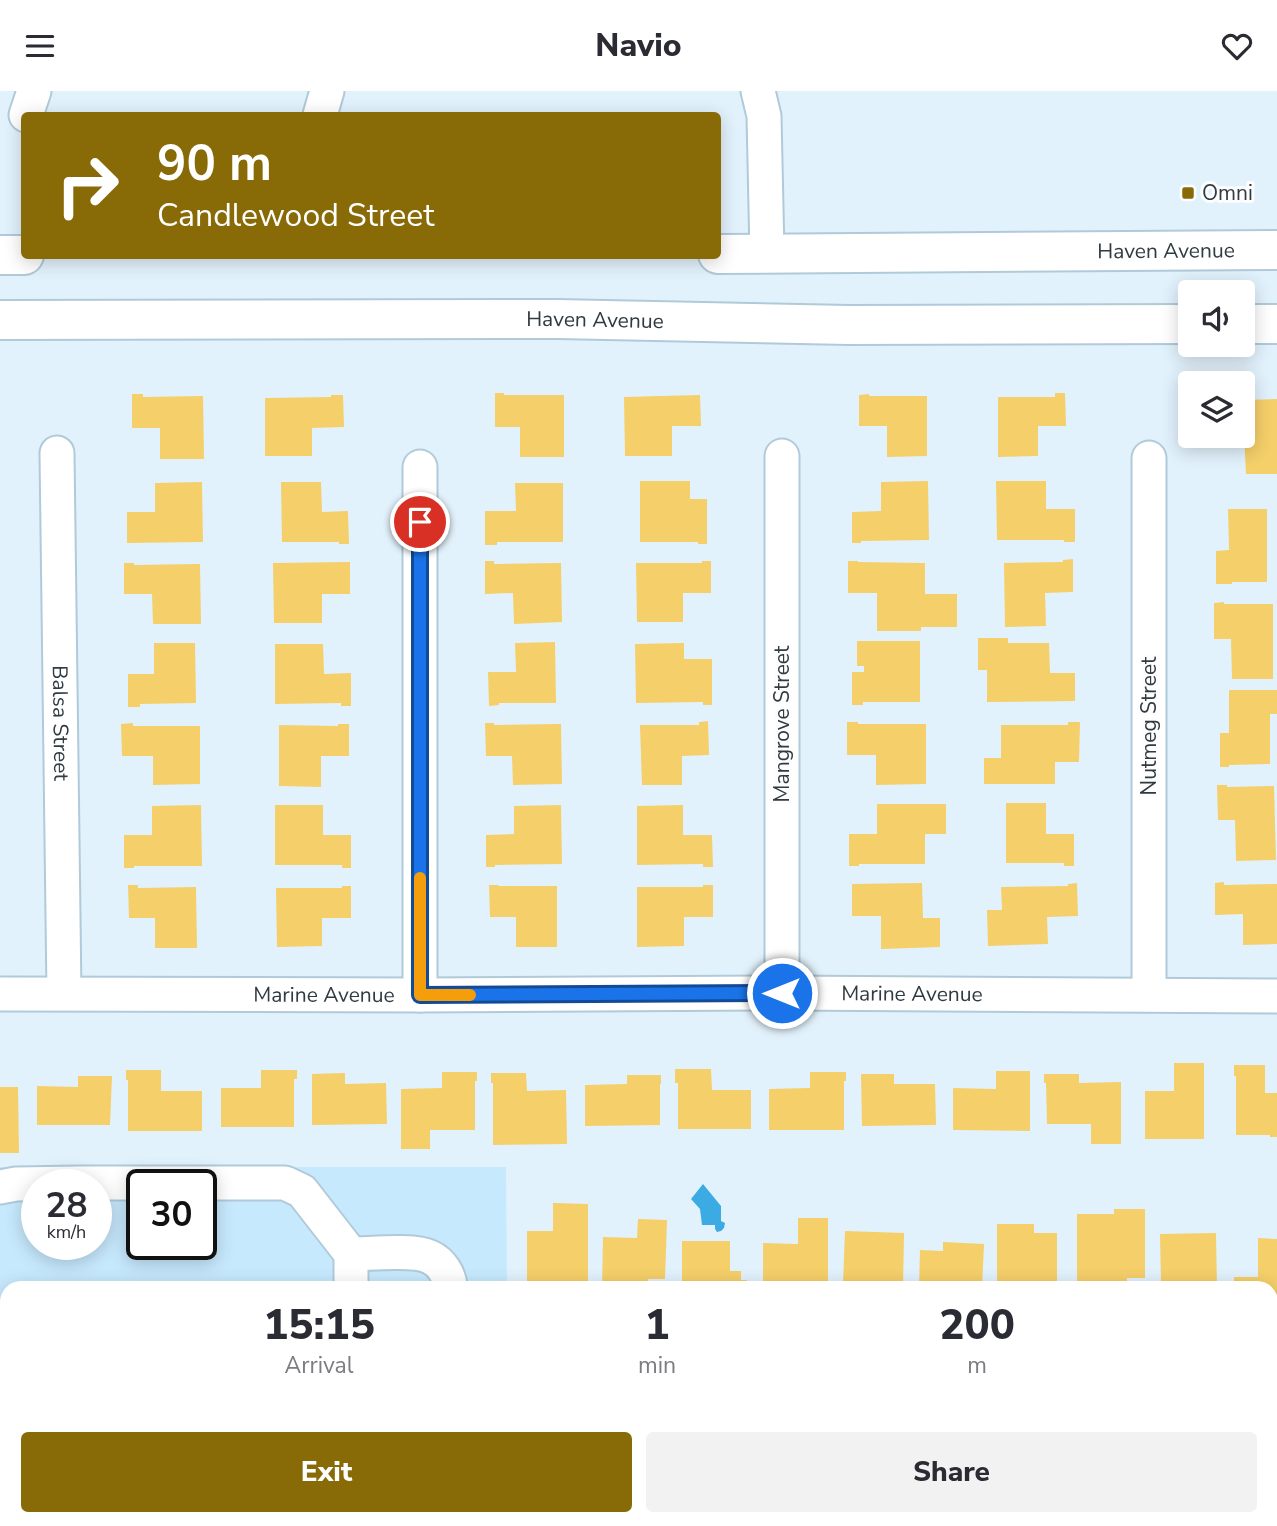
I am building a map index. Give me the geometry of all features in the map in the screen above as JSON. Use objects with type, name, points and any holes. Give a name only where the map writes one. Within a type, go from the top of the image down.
[{"type":"main road","name":"Haven Avenue","points":[[721,254],[1277,250]]},
{"type":"main road","points":[[0,255],[21,255]]},
{"type":"main road","name":"Haven Avenue","points":[[0,320],[557,319],[849,325],[1178,324]]},
{"type":"main road","points":[[1255,324],[1277,324]]},
{"type":"street","points":[[27,112],[34,91]]},
{"type":"street","points":[[321,112],[327,91]]},
{"type":"street","points":[[758,91],[764,116],[767,254]]},
{"type":"street","name":"Balsa Street","points":[[57,453],[64,993]]},
{"type":"street","name":"Mangrove Street","points":[[782,456],[782,993]]},
{"type":"street","name":"Nutmeg Street","points":[[1149,458],[1149,994]]},
{"type":"street","points":[[420,467],[420,995]]},
{"type":"street","name":"Marine Avenue","points":[[0,994],[782,993],[1277,996]]},
{"type":"street","points":[[0,1187],[16,1184],[285,1183],[302,1191],[351,1254],[351,1281]]},
{"type":"street","points":[[351,1254],[412,1253],[429,1256],[442,1266],[450,1281]]},
{"type":"shaded area","points":[[0,1167],[506,1167],[507,1281],[0,1281]]},
{"type":"water","points":[[703,1184],[721,1206],[721,1221],[725,1223],[721,1231],[717,1232],[715,1225],[702,1225],[700,1209],[691,1199]]},
{"type":"building","points":[[495,393],[564,395],[564,457],[520,457],[520,427],[495,427]]},
{"type":"building","points":[[1055,393],[1065,393],[1066,426],[1038,426],[1038,456],[998,457],[998,397],[1055,397]]},
{"type":"building","points":[[132,394],[143,394],[143,397],[203,396],[204,459],[160,459],[160,428],[132,428]]},
{"type":"building","points":[[343,395],[344,427],[312,428],[312,456],[265,456],[265,398]]},
{"type":"building","points":[[700,395],[701,426],[672,426],[672,456],[625,456],[624,397]]},
{"type":"building","points":[[859,395],[927,396],[927,456],[887,457],[887,426],[859,426]]},
{"type":"building","points":[[1277,399],[1277,474],[1246,474],[1245,448],[1255,448],[1255,400]]},
{"type":"building","points":[[640,481],[690,481],[690,499],[707,499],[707,544],[640,542]]},
{"type":"building","points":[[928,481],[929,540],[852,543],[852,512],[881,511],[881,482]]},
{"type":"building","points":[[996,481],[1046,481],[1046,509],[1075,509],[1075,542],[997,540]]},
{"type":"building","points":[[202,482],[203,542],[127,543],[127,512],[155,512],[155,483]]},
{"type":"building","points":[[281,482],[321,482],[322,512],[348,511],[349,544],[282,542]]},
{"type":"building","points":[[515,483],[563,483],[563,542],[497,542],[497,545],[485,545],[485,511],[516,511]]},
{"type":"building","points":[[1228,509],[1267,509],[1267,582],[1216,584],[1216,551],[1229,550]]},
{"type":"building","points":[[1073,559],[1073,592],[1045,593],[1046,626],[1005,627],[1004,563],[1063,562]]},
{"type":"building","points":[[485,561],[494,561],[494,564],[561,563],[562,622],[514,624],[513,593],[485,594]]},
{"type":"building","points":[[711,561],[711,593],[683,593],[683,622],[637,622],[636,563]]},
{"type":"building","points":[[848,561],[925,563],[925,594],[957,594],[957,627],[921,627],[921,631],[877,631],[877,593],[848,593]]},
{"type":"building","points":[[350,562],[350,594],[322,594],[322,623],[274,623],[273,563]]},
{"type":"building","points":[[124,563],[200,564],[201,624],[153,624],[152,594],[124,594]]},
{"type":"building","points":[[1214,603],[1273,604],[1273,679],[1232,679],[1231,639],[1214,639]]},
{"type":"building","points":[[978,638],[1008,638],[1008,643],[1049,643],[1050,673],[1075,673],[1075,701],[987,702],[987,670],[978,670]]},
{"type":"building","points":[[857,641],[920,641],[920,702],[863,702],[863,705],[852,705],[852,672],[864,672],[864,666],[857,666]]},
{"type":"building","points":[[555,642],[556,703],[499,703],[489,706],[488,672],[516,672],[515,643]]},
{"type":"building","points":[[154,643],[195,643],[196,703],[140,704],[140,707],[128,707],[128,674],[154,674]]},
{"type":"building","points":[[684,643],[684,659],[712,659],[712,705],[703,705],[703,702],[636,703],[635,644]]},
{"type":"building","points":[[275,644],[323,644],[324,674],[351,673],[351,706],[341,706],[341,703],[275,704]]},
{"type":"building","points":[[1229,690],[1277,690],[1277,714],[1270,714],[1270,764],[1220,767],[1220,733],[1229,733]]},
{"type":"building","points":[[708,721],[709,755],[682,756],[682,785],[642,785],[640,725],[699,725],[699,722]]},
{"type":"building","points":[[847,722],[926,724],[926,784],[876,785],[876,755],[847,755]]},
{"type":"building","points":[[1068,722],[1080,722],[1079,762],[1055,762],[1055,784],[984,784],[984,758],[1001,758],[1001,725],[1068,725]]},
{"type":"building","points":[[133,723],[133,726],[200,726],[200,784],[153,785],[153,756],[122,756],[121,724]]},
{"type":"building","points":[[485,723],[561,724],[562,784],[513,785],[512,756],[486,756]]},
{"type":"building","points":[[349,724],[349,756],[321,756],[321,787],[279,786],[279,725]]},
{"type":"building","points":[[1217,785],[1274,786],[1276,860],[1236,861],[1235,820],[1218,820]]},
{"type":"building","points":[[1006,803],[1046,803],[1046,834],[1074,834],[1074,866],[1064,866],[1064,863],[1006,863]]},
{"type":"building","points":[[877,804],[946,804],[946,834],[925,834],[925,864],[849,866],[849,834],[877,834]]},
{"type":"building","points":[[201,805],[202,866],[124,868],[124,835],[152,835],[152,806]]},
{"type":"building","points":[[275,805],[323,805],[323,835],[351,835],[351,868],[342,868],[342,865],[275,865]]},
{"type":"building","points":[[561,805],[562,864],[486,867],[486,835],[514,834],[514,806]]},
{"type":"building","points":[[683,805],[683,835],[712,835],[713,867],[703,867],[703,864],[637,865],[637,806]]},
{"type":"building","points":[[1224,882],[1224,885],[1277,884],[1277,944],[1243,945],[1243,914],[1215,915],[1215,883]]},
{"type":"building","points":[[922,883],[923,918],[940,918],[940,947],[881,949],[881,916],[852,916],[852,884]]},
{"type":"building","points":[[1077,883],[1078,916],[1047,917],[1048,944],[988,946],[987,910],[1002,910],[1001,887],[1068,886]]},
{"type":"building","points":[[128,885],[138,885],[138,888],[196,887],[197,948],[155,948],[155,918],[129,918]]},
{"type":"building","points":[[489,885],[557,886],[557,947],[516,947],[516,917],[490,917]]},
{"type":"building","points":[[713,885],[713,917],[684,917],[684,946],[637,947],[637,887]]},
{"type":"building","points":[[351,886],[351,918],[322,918],[322,946],[277,947],[276,888]]},
{"type":"building","points":[[1174,1063],[1204,1063],[1204,1139],[1145,1139],[1145,1091],[1174,1091]]},
{"type":"building","points":[[1234,1065],[1265,1065],[1265,1093],[1277,1093],[1277,1137],[1236,1135]]},
{"type":"building","points":[[675,1069],[711,1069],[712,1090],[751,1090],[751,1129],[678,1129],[678,1083],[675,1083]]},
{"type":"building","points":[[126,1070],[161,1070],[161,1091],[202,1091],[202,1131],[128,1131]]},
{"type":"building","points":[[261,1070],[297,1070],[297,1079],[294,1079],[294,1127],[221,1127],[221,1088],[261,1088]]},
{"type":"building","points":[[996,1071],[1030,1071],[1030,1131],[953,1130],[953,1088],[996,1089]]},
{"type":"building","points":[[442,1072],[477,1072],[475,1130],[430,1130],[430,1149],[401,1149],[401,1089],[442,1088]]},
{"type":"building","points":[[810,1072],[846,1072],[844,1130],[769,1130],[769,1089],[810,1088]]},
{"type":"building","points":[[345,1073],[345,1084],[386,1083],[387,1124],[312,1125],[312,1074]]},
{"type":"building","points":[[491,1073],[526,1073],[527,1091],[566,1090],[567,1144],[493,1145]]},
{"type":"building","points":[[861,1074],[894,1074],[894,1084],[935,1084],[936,1125],[862,1126]]},
{"type":"building","points":[[1044,1074],[1079,1074],[1079,1083],[1121,1082],[1121,1144],[1091,1144],[1091,1124],[1047,1124]]},
{"type":"building","points":[[627,1075],[661,1075],[660,1125],[585,1126],[585,1085],[627,1084]]},
{"type":"building","points":[[78,1076],[112,1076],[110,1125],[37,1125],[37,1086],[78,1087]]},
{"type":"building","points":[[0,1087],[18,1087],[19,1153],[0,1153]]},
{"type":"building","points":[[553,1203],[588,1204],[588,1281],[527,1281],[527,1231],[553,1231]]},
{"type":"building","points":[[1114,1209],[1145,1209],[1145,1278],[1127,1278],[1127,1281],[1077,1281],[1077,1214],[1114,1214]]},
{"type":"building","points":[[798,1218],[828,1218],[828,1281],[763,1281],[763,1243],[798,1244]]},
{"type":"building","points":[[638,1219],[667,1220],[665,1279],[602,1281],[603,1237],[637,1238]]},
{"type":"building","points":[[997,1224],[1034,1224],[1034,1233],[1057,1233],[1057,1281],[997,1281]]},
{"type":"building","points":[[845,1231],[904,1233],[903,1281],[843,1281]]},
{"type":"building","points":[[1216,1233],[1217,1281],[1161,1281],[1160,1234]]},
{"type":"building","points":[[1258,1238],[1277,1239],[1277,1281],[1234,1281],[1234,1277],[1258,1277]]},
{"type":"building","points":[[682,1241],[730,1241],[730,1271],[741,1271],[741,1280],[747,1280],[747,1281],[682,1281]]},
{"type":"building","points":[[943,1242],[984,1244],[982,1281],[919,1281],[920,1250],[943,1251]]},
{"type":"slow traffic","points":[[420,878],[420,995],[470,995]]},
{"type":"place","name":"Omni","points":[[1188,193]]},
{"type":"route","points":[[420,522],[420,995],[782,993]]}]
